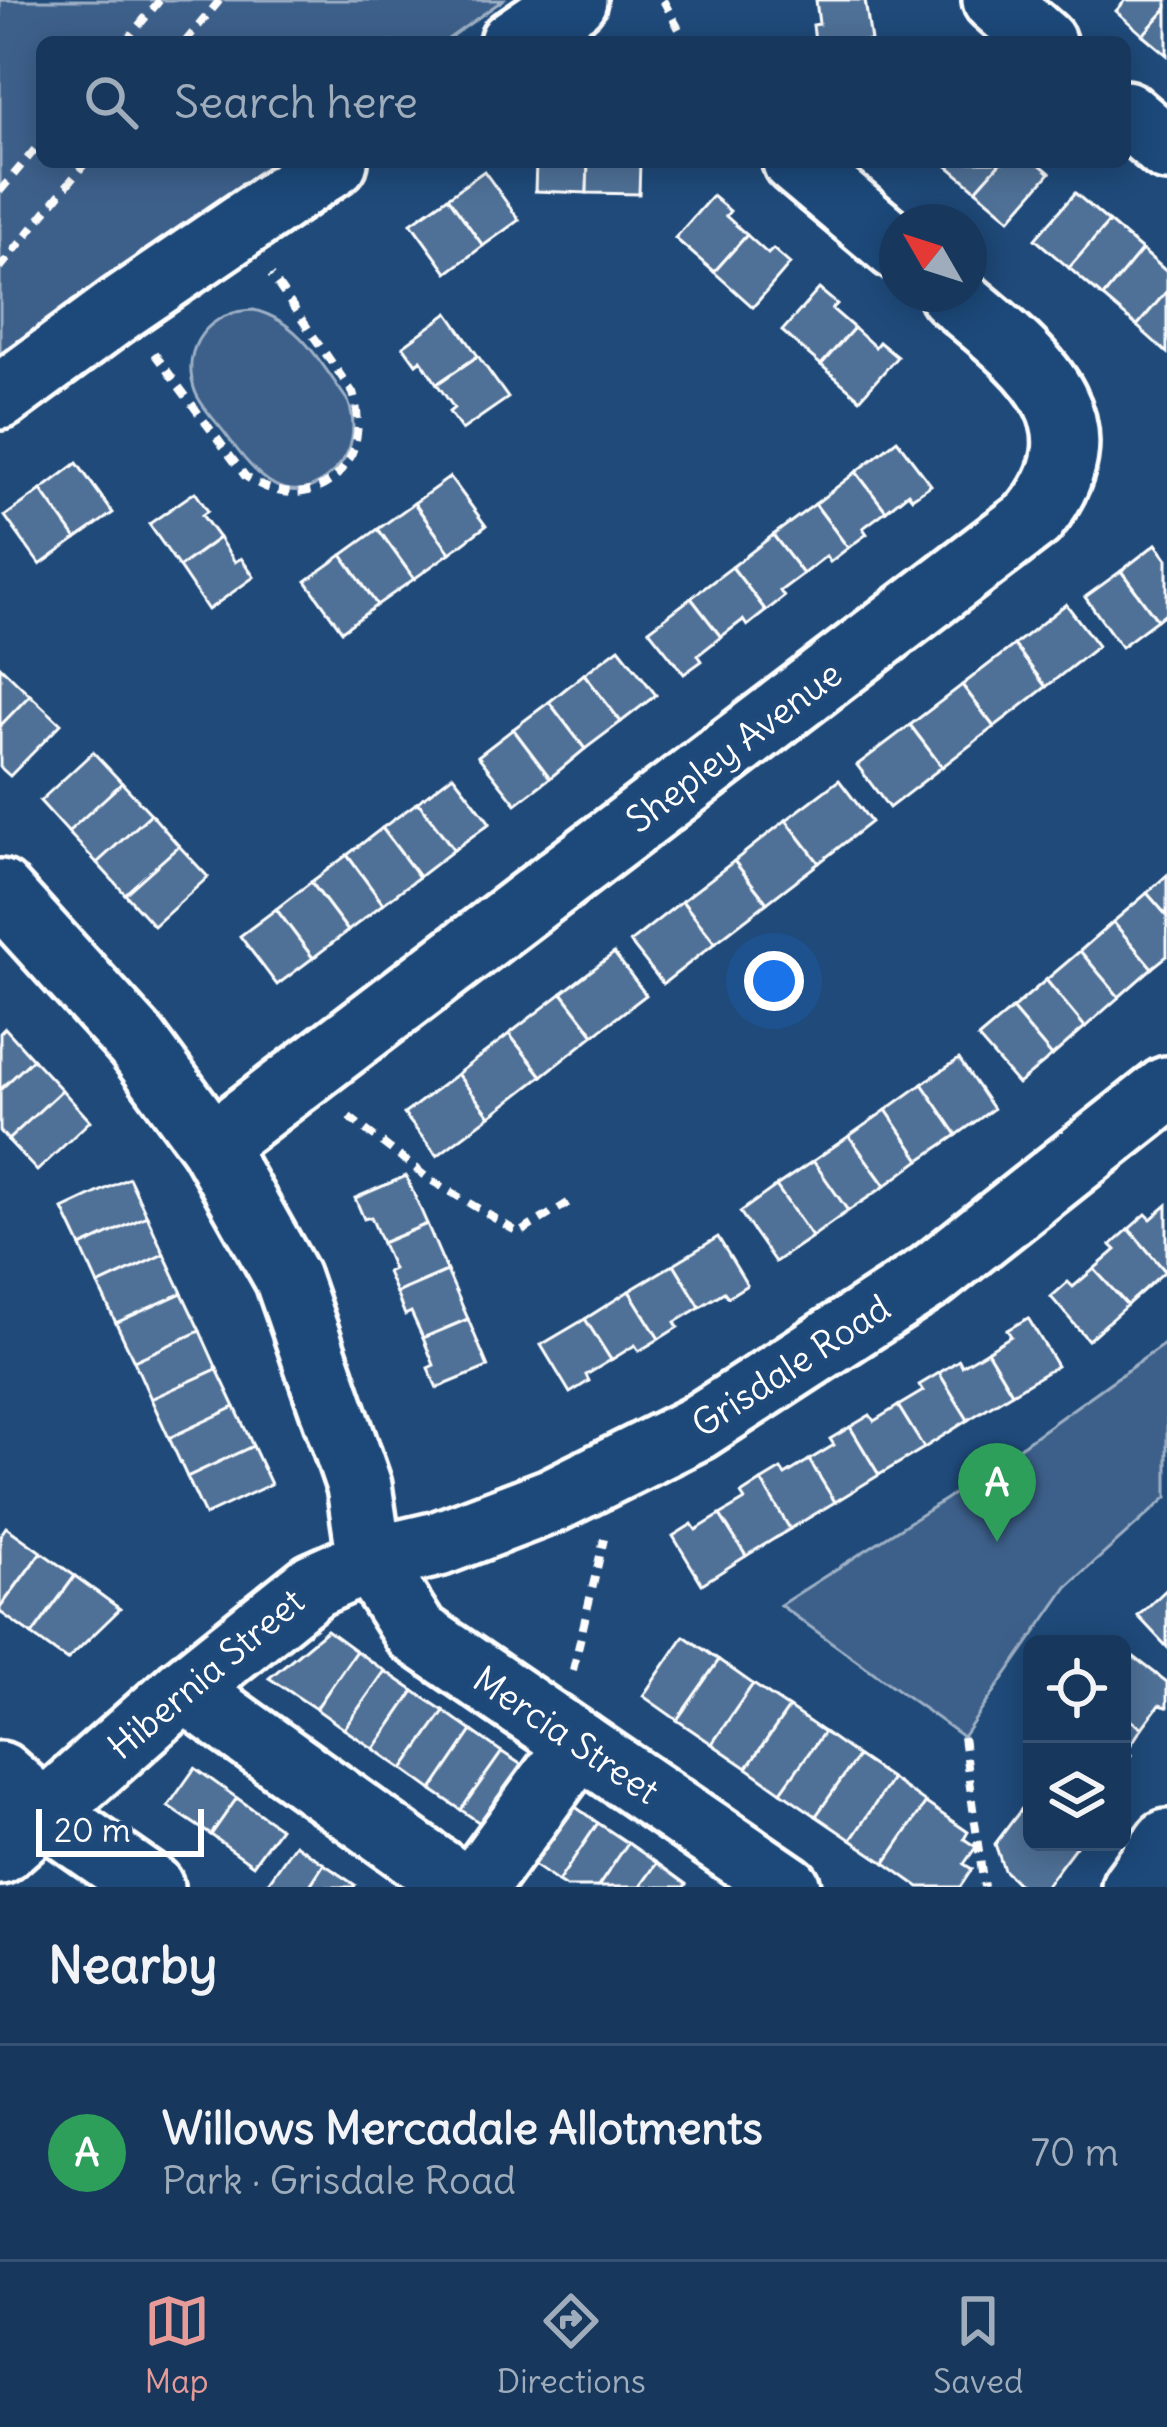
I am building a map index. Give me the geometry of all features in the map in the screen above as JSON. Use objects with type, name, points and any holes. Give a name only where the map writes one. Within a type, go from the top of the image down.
[{"type":"street","points":[[521,36],[574,0]]},
{"type":"street","points":[[995,0],[1036,36]]},
{"type":"street","points":[[1131,118],[1167,149]]},
{"type":"street","points":[[0,397],[326,168]]},
{"type":"street","points":[[802,168],[879,233]]},
{"type":"street","name":"Shepley Avenue","points":[[212,1145],[1034,518],[1054,493],[1065,466],[1061,411],[1033,363],[972,312]]},
{"type":"street","points":[[0,892],[137,1043],[212,1145],[287,1278],[359,1486],[370,1560]]},
{"type":"street","name":"Grisdale Road","points":[[370,1560],[438,1544],[553,1500],[697,1428],[931,1276],[1167,1089]]},
{"type":"street","name":"Hibernia Street","points":[[14,1813],[184,1689],[314,1586],[370,1560]]},
{"type":"street","name":"Mercia Street","points":[[370,1560],[415,1632],[788,1887]]},
{"type":"street","points":[[184,1689],[461,1887]]},
{"type":"street","points":[[476,1887],[569,1737]]},
{"type":"street","points":[[14,1813],[151,1887]]},
{"type":"street","points":[[1135,1887],[1167,1843]]},
{"type":"path","points":[[130,36],[160,0]]},
{"type":"path","points":[[190,36],[220,0]]},
{"type":"path","points":[[663,0],[683,36]]},
{"type":"path","points":[[0,190],[36,148]]},
{"type":"path","points":[[0,268],[81,168]]},
{"type":"path","points":[[121,308],[244,476],[262,489],[283,494],[304,494],[328,483],[348,464],[359,439],[359,413],[352,393],[238,228]]},
{"type":"path","points":[[300,1078],[429,1179],[519,1233],[568,1203]]},
{"type":"path","points":[[569,1737],[621,1467]]},
{"type":"path","points":[[963,1737],[984,1887]]},
{"type":"shaded area","points":[[0,0],[503,0],[452,36],[36,36],[36,168],[269,168],[0,360]]},
{"type":"shaded area","points":[[254,310],[297,334],[351,410],[353,428],[347,454],[336,469],[304,490],[289,490],[262,476],[195,391],[191,359],[202,334],[224,316]]},
{"type":"shaded area","points":[[1167,1342],[1167,1497],[1067,1587],[1034,1635],[1023,1635],[1023,1650],[963,1737],[780,1605],[955,1493]]},
{"type":"building","points":[[816,0],[865,0],[870,36],[814,36],[813,25],[819,24]]},
{"type":"building","points":[[1126,0],[1167,0],[1167,8],[1143,35],[1116,11]]},
{"type":"building","points":[[1167,8],[1167,55],[1143,35]]},
{"type":"building","points":[[536,168],[588,168],[587,193],[535,191]]},
{"type":"building","points":[[588,168],[640,168],[639,194],[587,193]]},
{"type":"building","points":[[950,168],[996,168],[976,190]]},
{"type":"building","points":[[996,168],[1044,168],[1050,173],[1010,219],[976,190]]},
{"type":"building","points":[[484,171],[519,220],[483,246],[448,197]]},
{"type":"building","points":[[1075,193],[1109,222],[1069,268],[1035,239]]},
{"type":"building","points":[[712,196],[747,235],[714,272],[675,238]]},
{"type":"building","points":[[448,197],[483,246],[447,273],[411,223]]},
{"type":"building","points":[[1109,222],[1142,250],[1103,297],[1069,268]]},
{"type":"building","points":[[747,235],[768,254],[773,249],[790,264],[753,307],[714,272]]},
{"type":"building","points":[[1142,250],[1167,272],[1167,291],[1137,326],[1103,297]]},
{"type":"building","points":[[819,289],[837,304],[832,309],[854,328],[821,365],[782,331]]},
{"type":"building","points":[[1167,291],[1167,353],[1137,326]]},
{"type":"building","points":[[448,313],[478,356],[437,384],[421,360],[416,364],[403,346]]},
{"type":"building","points":[[854,328],[875,347],[879,342],[897,357],[860,399],[821,365]]},
{"type":"building","points":[[478,356],[508,398],[462,430],[437,384]]},
{"type":"building","points":[[897,440],[931,485],[912,498],[908,493],[886,511],[856,472]]},
{"type":"building","points":[[77,463],[113,513],[76,539],[41,490]]},
{"type":"building","points":[[856,472],[886,511],[863,528],[867,534],[848,548],[815,504]]},
{"type":"building","points":[[450,477],[486,526],[450,553],[414,503]]},
{"type":"building","points":[[41,490],[76,539],[40,565],[5,516]]},
{"type":"building","points":[[195,492],[208,511],[202,515],[219,538],[179,567],[149,524]]},
{"type":"building","points":[[414,503],[450,553],[414,579],[378,529]]},
{"type":"building","points":[[815,504],[848,548],[830,562],[826,556],[803,574],[773,535]]},
{"type":"building","points":[[378,529],[414,579],[377,605],[342,555]]},
{"type":"building","points":[[773,535],[803,574],[780,591],[784,597],[766,611],[732,567]]},
{"type":"building","points":[[219,538],[235,562],[241,558],[254,577],[208,610],[179,567]]},
{"type":"building","points":[[1156,544],[1167,559],[1167,612],[1157,620],[1121,571]]},
{"type":"building","points":[[342,555],[377,605],[342,631],[306,581]]},
{"type":"building","points":[[732,567],[766,611],[747,626],[743,620],[721,637],[691,598]]},
{"type":"building","points":[[1121,571],[1157,620],[1121,647],[1085,597]]},
{"type":"building","points":[[691,598],[721,637],[684,674],[649,630]]},
{"type":"building","points":[[1066,604],[1098,646],[1046,687],[1014,645]]},
{"type":"building","points":[[1014,645],[1046,687],[994,727],[962,685]]},
{"type":"building","points":[[619,648],[656,695],[621,722],[584,674]]},
{"type":"building","points":[[0,666],[30,695],[0,726]]},
{"type":"building","points":[[584,674],[621,722],[585,749],[549,702]]},
{"type":"building","points":[[962,685],[994,727],[942,767],[910,725]]},
{"type":"building","points":[[30,695],[61,724],[10,776],[0,767],[0,726]]},
{"type":"building","points":[[549,702],[585,749],[550,778],[513,729]]},
{"type":"building","points":[[910,725],[942,767],[889,808],[857,765]]},
{"type":"building","points":[[513,729],[550,778],[516,804],[478,756]]},
{"type":"building","points":[[93,752],[122,783],[68,832],[40,801]]},
{"type":"building","points":[[453,775],[490,823],[454,850],[418,802]]},
{"type":"building","points":[[839,780],[871,822],[819,863],[786,820]]},
{"type":"building","points":[[122,783],[151,814],[97,863],[68,832]]},
{"type":"building","points":[[418,802],[454,850],[419,877],[382,828]]},
{"type":"building","points":[[151,814],[179,846],[125,894],[97,863]]},
{"type":"building","points":[[786,820],[819,863],[767,903],[734,861]]},
{"type":"building","points":[[382,828],[419,877],[383,904],[347,855]]},
{"type":"building","points":[[179,846],[208,877],[154,926],[125,894]]},
{"type":"building","points":[[347,855],[383,904],[348,931],[311,882]]},
{"type":"building","points":[[734,861],[767,903],[715,943],[682,901]]},
{"type":"building","points":[[1167,875],[1167,916],[1147,893]]},
{"type":"building","points":[[311,882],[348,931],[313,958],[276,909]]},
{"type":"building","points":[[1147,893],[1167,916],[1167,956],[1152,968],[1113,922]]},
{"type":"building","points":[[682,901],[715,943],[663,984],[630,942]]},
{"type":"building","points":[[276,909],[313,958],[277,985],[240,936]]},
{"type":"building","points":[[1113,922],[1152,968],[1119,997],[1080,951]]},
{"type":"building","points":[[1080,951],[1119,997],[1085,1027],[1046,980]]},
{"type":"building","points":[[614,953],[646,995],[594,1035],[562,993]]},
{"type":"building","points":[[1046,980],[1085,1027],[1052,1056],[1012,1009]]},
{"type":"building","points":[[562,993],[594,1035],[542,1076],[509,1034]]},
{"type":"building","points":[[1012,1009],[1052,1056],[1018,1084],[978,1038]]},
{"type":"building","points":[[5,1028],[33,1059],[0,1090],[0,1033]]},
{"type":"building","points":[[509,1034],[542,1076],[490,1116],[457,1074]]},
{"type":"building","points":[[33,1059],[62,1090],[8,1140],[0,1131],[0,1090]]},
{"type":"building","points":[[959,1059],[993,1109],[957,1135],[922,1084]]},
{"type":"building","points":[[457,1074],[490,1116],[437,1156],[404,1114]]},
{"type":"building","points":[[922,1084],[957,1135],[920,1160],[886,1110]]},
{"type":"building","points":[[62,1090],[90,1121],[37,1171],[8,1140]]},
{"type":"building","points":[[886,1110],[920,1160],[885,1186],[849,1136]]},
{"type":"building","points":[[849,1136],[885,1186],[848,1211],[813,1161]]},
{"type":"building","points":[[813,1161],[848,1211],[812,1237],[776,1186]]},
{"type":"building","points":[[406,1176],[427,1224],[382,1243],[371,1217],[364,1219],[355,1198]]},
{"type":"building","points":[[129,1178],[147,1216],[81,1247],[63,1209]]},
{"type":"building","points":[[776,1186],[812,1237],[775,1262],[740,1212]]},
{"type":"building","points":[[1167,1205],[1165,1271],[1129,1229],[1146,1214],[1151,1219]]},
{"type":"building","points":[[147,1216],[164,1254],[98,1285],[81,1247]]},
{"type":"building","points":[[427,1224],[447,1271],[396,1293],[382,1243]]},
{"type":"building","points":[[1129,1229],[1165,1271],[1127,1305],[1094,1269],[1116,1250],[1111,1245]]},
{"type":"building","points":[[718,1237],[747,1285],[700,1307],[674,1264]]},
{"type":"building","points":[[164,1254],[182,1293],[116,1323],[98,1285]]},
{"type":"building","points":[[674,1264],[700,1307],[659,1339],[629,1291]]},
{"type":"building","points":[[1094,1269],[1127,1305],[1088,1340],[1051,1297],[1068,1282],[1073,1287]]},
{"type":"building","points":[[447,1271],[468,1319],[423,1338],[411,1312],[405,1315],[396,1293]]},
{"type":"building","points":[[629,1291],[659,1339],[639,1351],[635,1345],[611,1360],[585,1319]]},
{"type":"building","points":[[182,1293],[200,1331],[134,1361],[116,1323]]},
{"type":"building","points":[[1028,1318],[1057,1366],[1012,1393],[987,1351],[1011,1336],[1007,1330]]},
{"type":"building","points":[[468,1319],[488,1367],[437,1388],[423,1338]]},
{"type":"building","points":[[585,1319],[611,1360],[586,1375],[589,1381],[570,1393],[541,1345]]},
{"type":"building","points":[[200,1331],[217,1369],[151,1399],[134,1361]]},
{"type":"building","points":[[987,1351],[1012,1393],[968,1420],[939,1373]]},
{"type":"building","points":[[217,1369],[235,1407],[169,1438],[151,1399]]},
{"type":"building","points":[[939,1373],[968,1420],[924,1448],[898,1406],[923,1391],[919,1385]]},
{"type":"building","points":[[898,1406],[924,1448],[879,1475],[850,1427],[870,1415],[874,1421]]},
{"type":"building","points":[[235,1407],[253,1446],[187,1477],[169,1438]]},
{"type":"building","points":[[850,1427],[879,1475],[835,1502],[809,1460],[834,1445],[830,1439]]},
{"type":"building","points":[[253,1446],[271,1484],[205,1515],[187,1477]]},
{"type":"building","points":[[809,1460],[835,1502],[790,1529],[761,1481],[781,1469],[785,1475]]},
{"type":"building","points":[[761,1481],[790,1529],[746,1556],[720,1515],[745,1500],[741,1494]]},
{"type":"building","points":[[720,1515],[746,1556],[702,1584],[673,1536],[692,1524],[696,1530]]},
{"type":"building","points":[[6,1527],[41,1552],[0,1608],[0,1536]]},
{"type":"building","points":[[41,1552],[75,1576],[32,1635],[0,1608]]},
{"type":"building","points":[[75,1576],[120,1609],[67,1660],[32,1635]]},
{"type":"building","points":[[1167,1589],[1167,1647],[1138,1616]]},
{"type":"building","points":[[327,1630],[356,1651],[316,1709],[269,1678]]},
{"type":"building","points":[[684,1636],[719,1660],[677,1720],[643,1696]]},
{"type":"building","points":[[356,1651],[385,1671],[344,1729],[316,1709]]},
{"type":"building","points":[[1134,1657],[1167,1682],[1167,1707],[1159,1705],[1142,1728],[1131,1720]]},
{"type":"building","points":[[719,1660],[753,1684],[712,1744],[677,1720]]},
{"type":"building","points":[[385,1671],[414,1691],[374,1749],[344,1729]]},
{"type":"building","points":[[753,1684],[789,1708],[747,1768],[712,1744]]},
{"type":"building","points":[[414,1691],[444,1711],[403,1769],[374,1749]]},
{"type":"building","points":[[789,1708],[824,1732],[781,1792],[747,1768]]},
{"type":"building","points":[[444,1711],[472,1731],[432,1790],[403,1769]]},
{"type":"building","points":[[1131,1720],[1142,1728],[1131,1744]]},
{"type":"building","points":[[472,1731],[502,1752],[461,1810],[432,1790]]},
{"type":"building","points":[[824,1732],[858,1756],[816,1816],[781,1792]]},
{"type":"building","points":[[502,1752],[531,1771],[490,1830],[461,1810]]},
{"type":"building","points":[[858,1756],[892,1779],[851,1840],[816,1816]]},
{"type":"building","points":[[195,1768],[237,1798],[211,1835],[168,1806]]},
{"type":"building","points":[[892,1779],[926,1803],[885,1863],[851,1840]]},
{"type":"building","points":[[237,1798],[280,1828],[253,1865],[211,1835]]},
{"type":"building","points":[[570,1803],[598,1823],[558,1882],[529,1862]]},
{"type":"building","points":[[926,1803],[968,1832],[964,1839],[976,1847],[964,1864],[972,1869],[960,1887],[919,1887],[885,1863]]},
{"type":"building","points":[[1023,1807],[1023,1851],[1072,1851],[1045,1887],[1023,1887],[1004,1870],[995,1844]]},
{"type":"building","points":[[598,1823],[628,1843],[598,1887],[566,1887],[558,1882]]},
{"type":"building","points":[[628,1843],[657,1863],[640,1887],[598,1887]]},
{"type":"building","points":[[295,1844],[324,1864],[309,1887],[265,1887]]},
{"type":"building","points":[[657,1863],[686,1884],[684,1887],[640,1887]]},
{"type":"building","points":[[324,1864],[355,1885],[354,1887],[309,1887]]},
{"type":"place","name":"Willows Mercadale Allotments","points":[[997,1542]]}]
